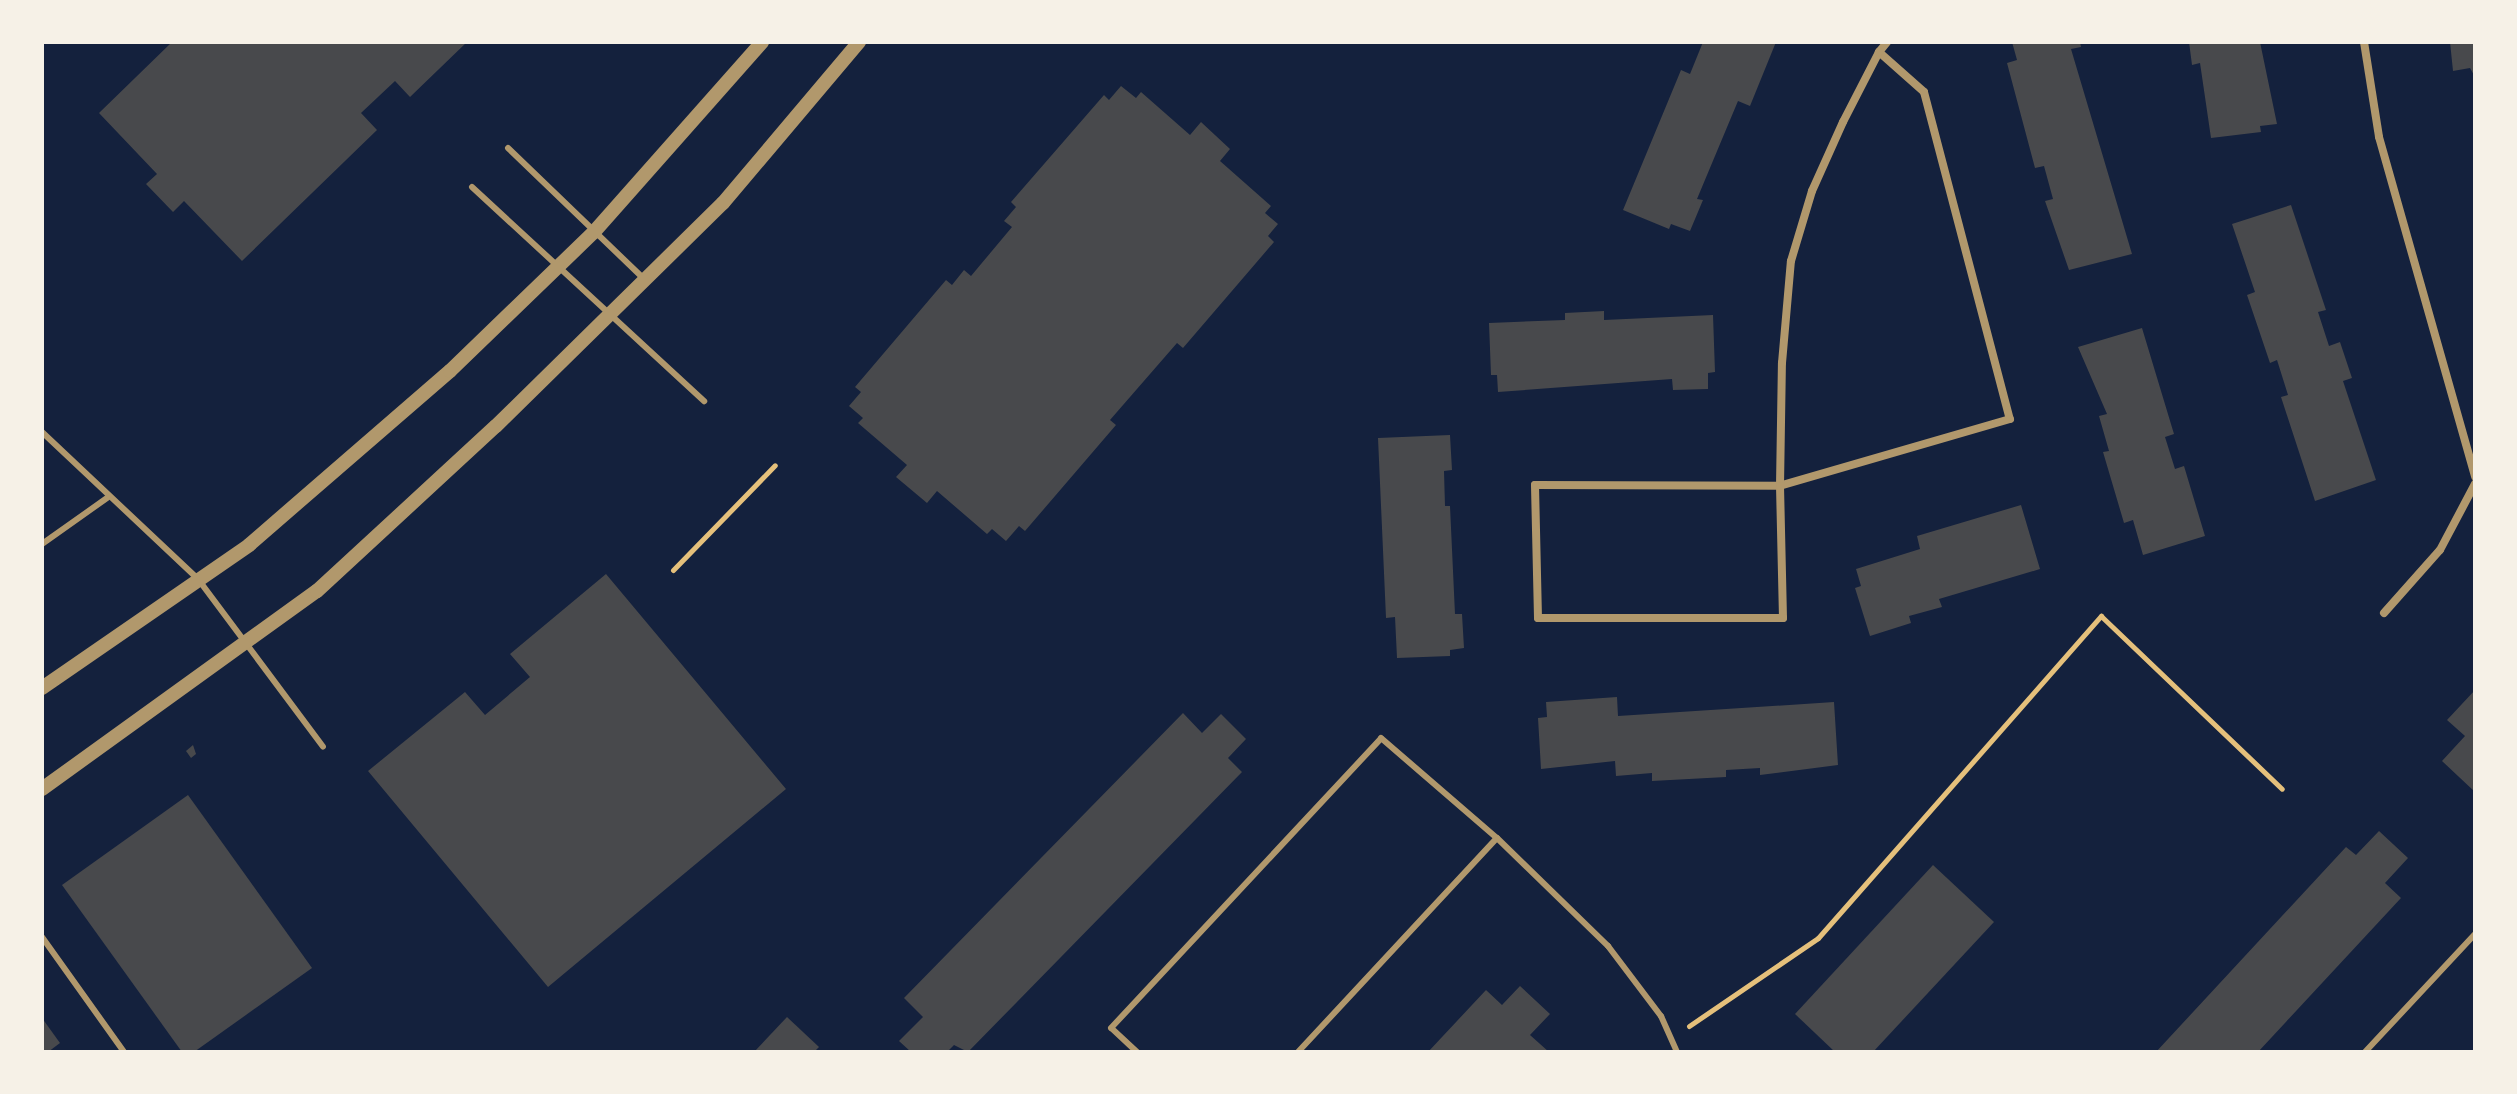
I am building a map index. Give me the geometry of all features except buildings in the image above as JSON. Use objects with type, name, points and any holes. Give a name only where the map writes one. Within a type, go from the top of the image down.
[{"type":"street","points":[[42,688],[198,579],[311,492],[558,268],[594,232],[762,42]]},
{"type":"street","points":[[42,789],[248,644],[317,591],[723,203],[859,42]]},
{"type":"street","points":[[1879,52],[1924,92],[2010,419],[1780,486],[1535,485],[1538,618],[1783,618],[1780,486],[1782,363],[1791,261],[1812,191],[1879,52],[1887,42]]},
{"type":"street","points":[[2364,42],[2379,137],[2475,477]]},
{"type":"street","points":[[2384,613],[2440,550],[2475,484]]},
{"type":"lane","points":[[508,148],[645,280]]},
{"type":"lane","points":[[472,187],[704,401]]},
{"type":"lane","points":[[42,432],[107,498],[198,579],[323,747]]},
{"type":"lane","points":[[42,544],[107,498]]},
{"type":"lane","points":[[1137,1052],[1111,1028],[1381,738],[1497,838],[1608,946],[1661,1016],[1677,1052]]},
{"type":"lane","points":[[1298,1052],[1497,838]]},
{"type":"lane","points":[[2365,1052],[2475,934]]},
{"type":"lane","points":[[42,937],[124,1052]]},
{"type":"path","points":[[673,570],[775,465]]},
{"type":"path","points":[[1671,1038],[1818,938],[2101,616],[2282,789]]}]
